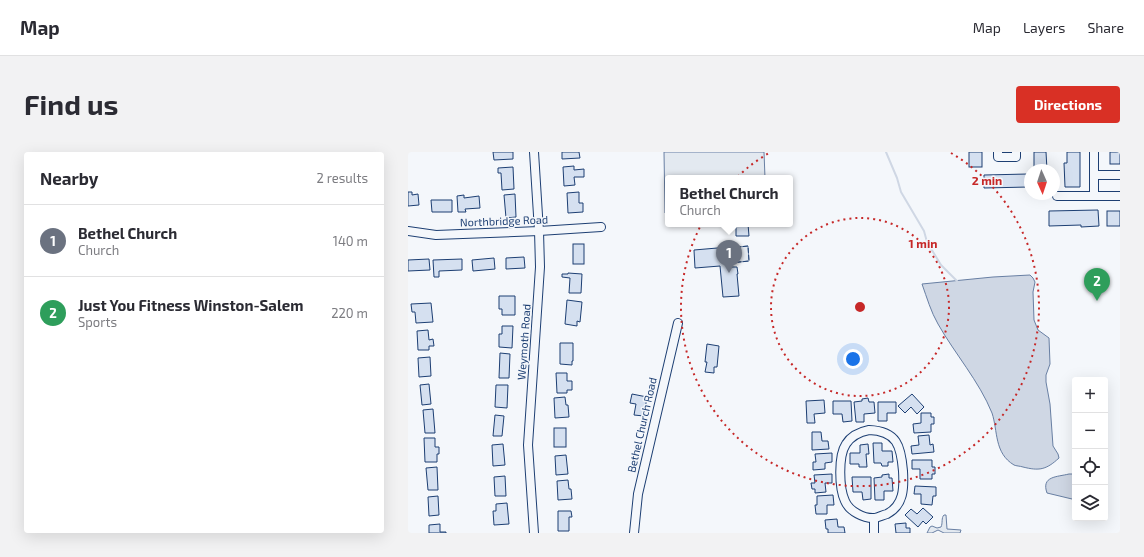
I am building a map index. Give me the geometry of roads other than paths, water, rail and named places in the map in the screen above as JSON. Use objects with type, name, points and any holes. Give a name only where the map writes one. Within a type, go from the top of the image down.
[{"type":"street","name":"Weymoth Road","points":[[534,152],[540,231],[540,267],[528,445],[534,533]]},
{"type":"street","points":[[998,152],[998,157],[1016,157],[1016,152]]},
{"type":"street","points":[[1094,152],[1094,196]]},
{"type":"street","points":[[1094,175],[1120,175]]},
{"type":"street","points":[[1060,196],[1120,196]]},
{"type":"street","name":"Northbridge Road","points":[[408,231],[436,235],[601,227]]},
{"type":"street","name":"Bethel Church Road","points":[[634,533],[638,494],[678,323]]},
{"type":"street","points":[[869,430],[876,430],[891,437],[899,447],[902,462],[903,491],[899,503],[889,513],[874,518],[863,516],[851,509],[845,501],[841,481],[841,458],[845,446],[851,438],[869,430]]},
{"type":"street","points":[[874,518],[874,533]]},
{"type":"waterway","points":[[886,152],[901,192],[924,231],[927,242],[941,265],[958,282]]},
{"type":"place","name":"Bethel Church","points":[[729,273]]},
{"type":"place","name":"Just You Fitness Winston-Salem","points":[[1097,301]]}]
